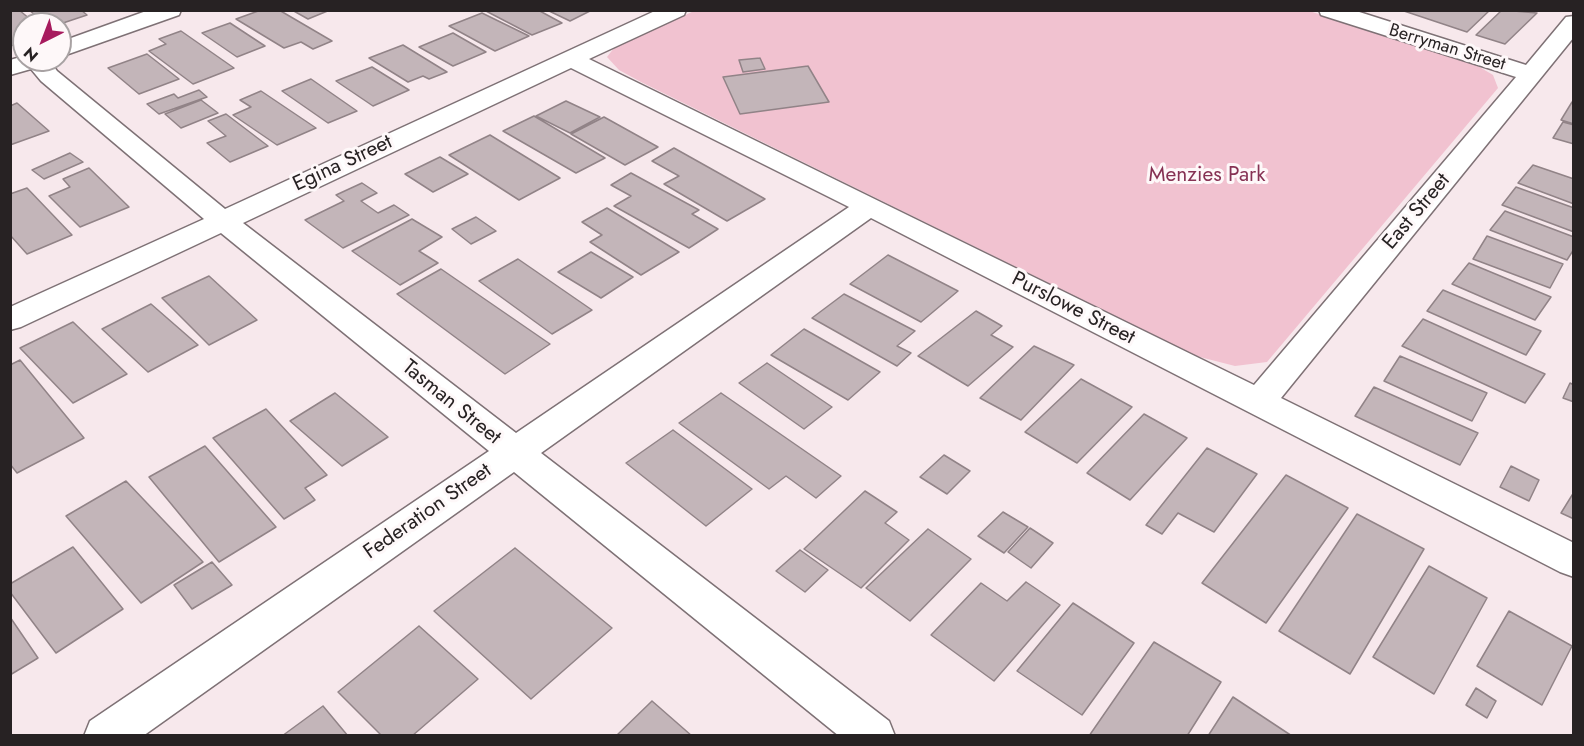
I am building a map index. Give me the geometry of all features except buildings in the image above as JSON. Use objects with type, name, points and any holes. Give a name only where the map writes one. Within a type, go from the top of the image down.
[{"type":"street","points":[[72,46],[171,10]]},
{"type":"street","name":"Egina Street","points":[[10,320],[676,10]]},
{"type":"street","name":"Berryman Street","points":[[1329,10],[1531,74]]},
{"type":"street","name":"East Street","points":[[1259,402],[1574,22]]},
{"type":"street","name":"Purslowe Street","points":[[571,59],[869,206],[1574,561]]},
{"type":"street","name":"Tasman Street","points":[[46,72],[222,220],[513,453],[873,735]]},
{"type":"street","name":"Federation Street","points":[[106,735],[869,206]]},
{"type":"green space","name":"Menzies Park","points":[[1306,10],[1471,62],[1493,75],[1498,88],[1267,362],[1235,366],[1196,356],[641,82],[619,70],[607,57],[614,48],[694,11]]}]
